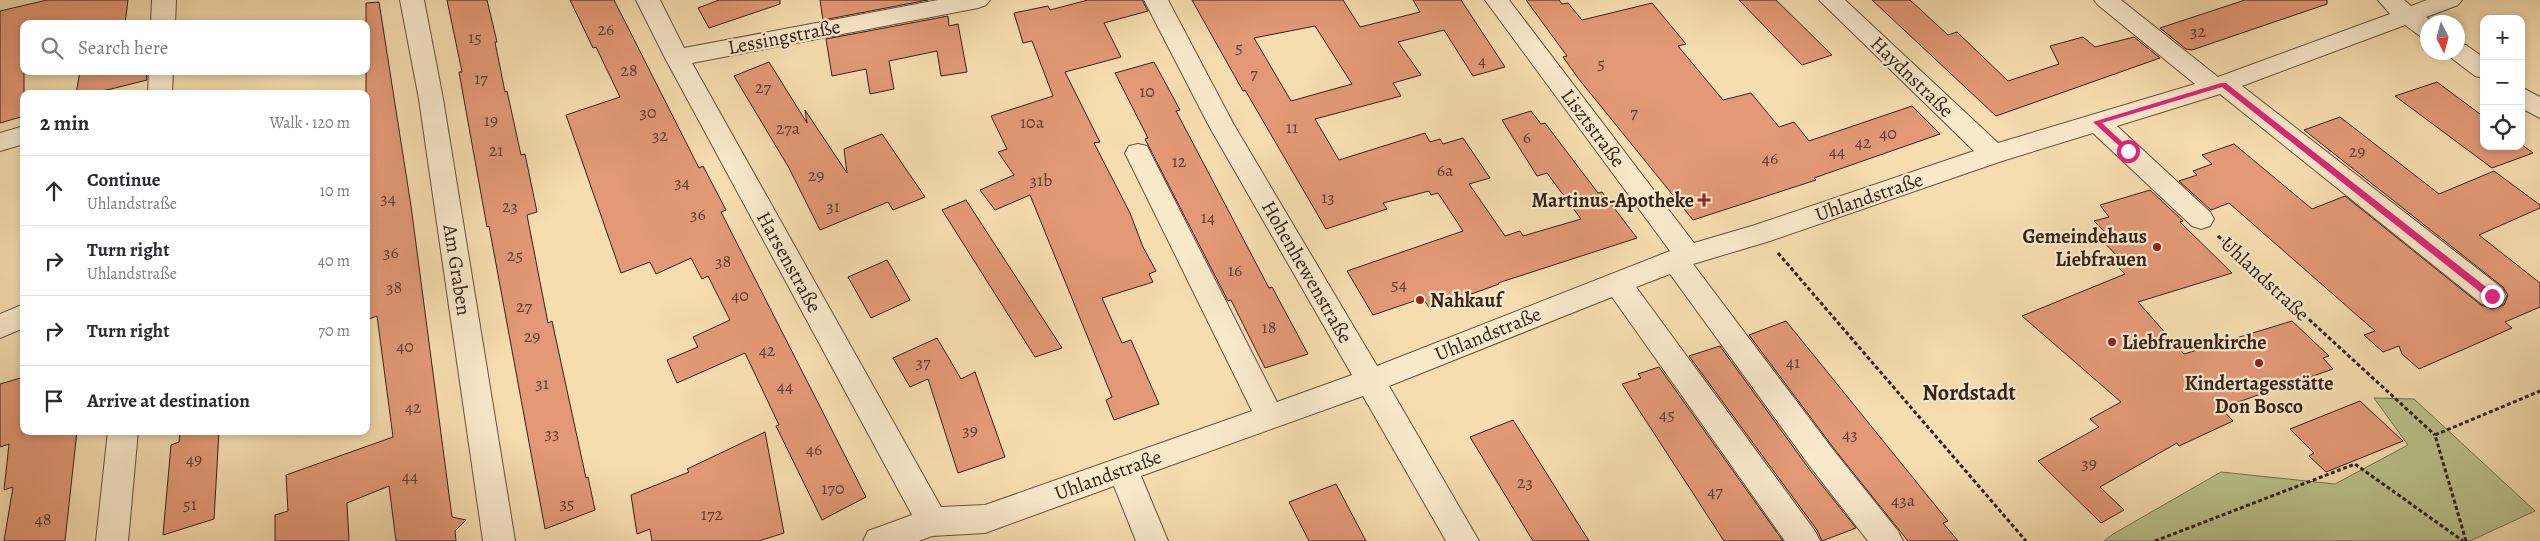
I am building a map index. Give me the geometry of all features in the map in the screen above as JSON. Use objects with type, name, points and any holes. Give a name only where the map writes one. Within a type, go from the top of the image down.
[{"type":"street","points":[[163,20],[164,0]]},
{"type":"street","name":"Am Graben","points":[[412,0],[431,99],[499,541]]},
{"type":"street","name":"Harsenstraße","points":[[648,0],[677,58],[932,522]]},
{"type":"street","name":"Lessingstraße","points":[[677,58],[978,0]]},
{"type":"street","name":"Hohenhewenstraße","points":[[1156,0],[1222,126],[1463,541]]},
{"type":"street","name":"Lisztstraße","points":[[1497,0],[1682,258],[1823,460],[1887,541]]},
{"type":"street","name":"Haydnstraße","points":[[1831,0],[1993,154]]},
{"type":"street","points":[[2106,0],[2492,296]]},
{"type":"street","name":"Uhlandstraße","points":[[879,541],[932,522],[985,519],[1370,382],[1682,258],[1760,234],[1993,154],[2219,86],[2450,0]]},
{"type":"street","points":[[2465,56],[2480,67]]},
{"type":"street","points":[[159,90],[161,75]]},
{"type":"street","points":[[2525,99],[2540,109]]},
{"type":"street","points":[[2097,122],[2200,219]]},
{"type":"street","points":[[0,142],[20,136]]},
{"type":"street","points":[[1138,153],[1270,418]]},
{"type":"street","points":[[1617,283],[1804,541]]},
{"type":"street","points":[[0,326],[20,316]]},
{"type":"street","points":[[112,541],[123,435]]},
{"type":"street","points":[[1123,470],[1152,541]]},
{"type":"path","name":"Uhlandstraße","points":[[2200,219],[2435,435]]},
{"type":"path","points":[[1760,234],[1814,293],[2026,541]]},
{"type":"path","points":[[2464,541],[2435,435],[2540,391]]},
{"type":"path","points":[[2156,541],[2355,464],[2464,541]]},
{"type":"green space","points":[[2374,398],[2414,399],[2535,511],[2470,541],[2104,541],[2221,472],[2335,484],[2408,445]]},
{"type":"building","points":[[47,0],[128,0],[126,20],[20,20],[20,75],[24,75],[24,90],[20,90],[20,117],[0,123],[0,11]]},
{"type":"building","points":[[447,0],[487,0],[497,42],[495,42],[505,92],[507,91],[521,155],[525,154],[537,212],[527,215],[548,323],[552,321],[586,478],[588,477],[595,510],[545,529],[489,226],[487,227],[459,72],[462,72]]},
{"type":"building","points":[[570,0],[614,0],[699,168],[703,166],[726,210],[721,212],[866,497],[822,520],[776,426],[779,425],[745,353],[677,383],[667,360],[698,347],[693,337],[730,320],[708,276],[702,279],[691,258],[656,274],[650,262],[621,273],[566,115],[620,97],[596,47],[593,48]]},
{"type":"building","points":[[719,0],[780,0],[780,4],[709,28],[698,8]]},
{"type":"building","points":[[820,0],[928,0],[823,20]]},
{"type":"building","points":[[1088,0],[1142,0],[1148,11],[1104,23],[1121,57],[1065,72],[1100,142],[1094,143],[1130,213],[1143,247],[1156,271],[1149,274],[1153,282],[1102,298],[1122,343],[1131,340],[1159,404],[1114,420],[1106,400],[1112,397],[1030,195],[995,210],[980,190],[1014,175],[998,152],[1007,149],[991,116],[1053,96],[1032,41],[1023,43],[1014,13],[1048,6],[1050,10]]},
{"type":"building","points":[[1192,0],[1343,0],[1360,27],[1420,12],[1413,0],[1461,0],[1505,67],[1473,76],[1444,30],[1398,42],[1421,75],[1393,83],[1401,96],[1315,119],[1339,160],[1425,133],[1430,142],[1440,139],[1443,144],[1463,138],[1490,178],[1469,184],[1505,236],[1520,231],[1523,236],[1581,219],[1547,173],[1537,176],[1502,120],[1531,111],[1541,124],[1545,123],[1598,193],[1602,192],[1637,238],[1498,283],[1430,309],[1423,298],[1373,315],[1347,271],[1463,231],[1438,193],[1431,195],[1429,191],[1383,203],[1387,209],[1326,229],[1245,90],[1243,91]],"holes":[[[1315,26],[1352,84],[1291,101],[1254,38]]]},
{"type":"building","points":[[1526,0],[1559,0],[1562,4],[1568,3],[1582,20],[1652,3],[1686,44],[1678,46],[1723,100],[1751,93],[1779,127],[1794,122],[1809,141],[1912,106],[1940,134],[1814,178],[1816,180],[1693,220],[1578,78],[1563,57],[1567,56]]},
{"type":"building","points":[[1739,0],[1776,0],[1832,55],[1802,65]]},
{"type":"building","points":[[1872,0],[1910,0],[1948,35],[1957,32],[2008,81],[2059,64],[2050,46],[2083,37],[2095,47],[2134,37],[2160,58],[1996,116]]},
{"type":"building","points":[[2245,0],[2327,0],[2327,4],[2192,50],[2186,49],[2160,28]]},
{"type":"building","points":[[379,2],[411,206],[452,517],[466,520],[455,531],[456,541],[396,541],[389,486],[347,503],[349,541],[275,541],[275,515],[288,511],[286,475],[393,437],[377,316],[370,319],[370,90],[366,90],[366,75],[370,75],[370,20],[366,20],[366,3]]},
{"type":"building","points":[[948,16],[949,26],[958,24],[967,72],[941,76],[937,51],[889,61],[894,89],[870,94],[866,69],[832,76],[826,39]]},
{"type":"building","points":[[769,62],[807,123],[805,110],[847,173],[844,149],[882,134],[925,197],[893,210],[888,202],[820,230],[789,168],[734,76]]},
{"type":"building","points":[[1154,62],[1180,110],[1176,111],[1269,288],[1272,287],[1308,354],[1265,368],[1231,300],[1228,301],[1145,139],[1148,138],[1115,73]]},
{"type":"building","points":[[79,75],[146,75],[147,80],[107,90],[77,90]]},
{"type":"building","points":[[2437,82],[2480,114],[2480,150],[2525,150],[2525,147],[2533,153],[2492,168],[2395,96]]},
{"type":"building","points":[[2340,117],[2439,194],[2494,171],[2540,205],[2540,208],[2479,235],[2540,283],[2540,307],[2505,322],[2512,328],[2419,369],[2402,354],[2399,346],[2383,352],[2364,335],[2375,331],[2229,203],[2211,210],[2179,181],[2197,175],[2193,171],[2212,164],[2202,155],[2234,144],[2312,209],[2345,196],[2481,305],[2493,309],[2504,305],[2508,295],[2503,287],[2304,130]]},
{"type":"building","points":[[2150,190],[2183,221],[2180,222],[2232,273],[2138,302],[2184,354],[2292,321],[2329,356],[2323,358],[2333,369],[2221,408],[2233,421],[2179,446],[2177,443],[2100,487],[2124,510],[2101,523],[2038,461],[2099,427],[2090,419],[2121,402],[2022,316],[2125,274],[2113,262],[2121,260],[2096,234],[2104,231],[2094,221],[2109,217],[2100,205]]},
{"type":"building","points":[[966,200],[1062,348],[1035,357],[942,210]]},
{"type":"building","points":[[887,260],[910,300],[871,318],[848,277]]},
{"type":"building","points":[[1786,321],[1948,521],[1943,523],[1958,541],[1908,541],[1835,450],[1749,335]]},
{"type":"building","points":[[937,338],[961,379],[975,372],[1005,457],[958,473],[928,379],[910,387],[893,358]]},
{"type":"building","points":[[1720,346],[1810,470],[1856,528],[1822,541],[1817,530],[1689,356]]},
{"type":"building","points":[[1659,367],[1783,541],[1724,541],[1622,384],[1641,378],[1638,374]]},
{"type":"building","points":[[20,378],[20,435],[77,435],[65,541],[4,541],[13,487],[4,490],[9,444],[0,447],[0,384]]},
{"type":"building","points":[[2360,401],[2403,441],[2326,472],[2309,456],[2314,453],[2290,429]]},
{"type":"building","points":[[1513,420],[1589,541],[1533,541],[1470,437]]},
{"type":"building","points":[[765,432],[784,533],[759,541],[652,541],[650,529],[637,534],[631,495],[689,472],[687,469]]},
{"type":"building","points":[[180,435],[219,435],[214,519],[163,535],[171,445],[179,442]]},
{"type":"building","points":[[1336,484],[1366,541],[1309,541],[1289,502]]},
{"type":"place","name":"Martinus-Apotheke","points":[[1704,200]]},
{"type":"place","name":"Gemeindehaus Liebfrauen","points":[[2157,247]]},
{"type":"place","name":"Nahkauf","points":[[1420,300]]},
{"type":"place","name":"Liebfrauenkirche","points":[[2112,342]]},
{"type":"place","name":"Kindertagesstätte Don Bosco","points":[[2259,363]]},
{"type":"district","name":"Nordstadt","points":[[1969,393]]},
{"type":"route","points":[[2128,151],[2097,122],[2224,84],[2492,296]]}]
